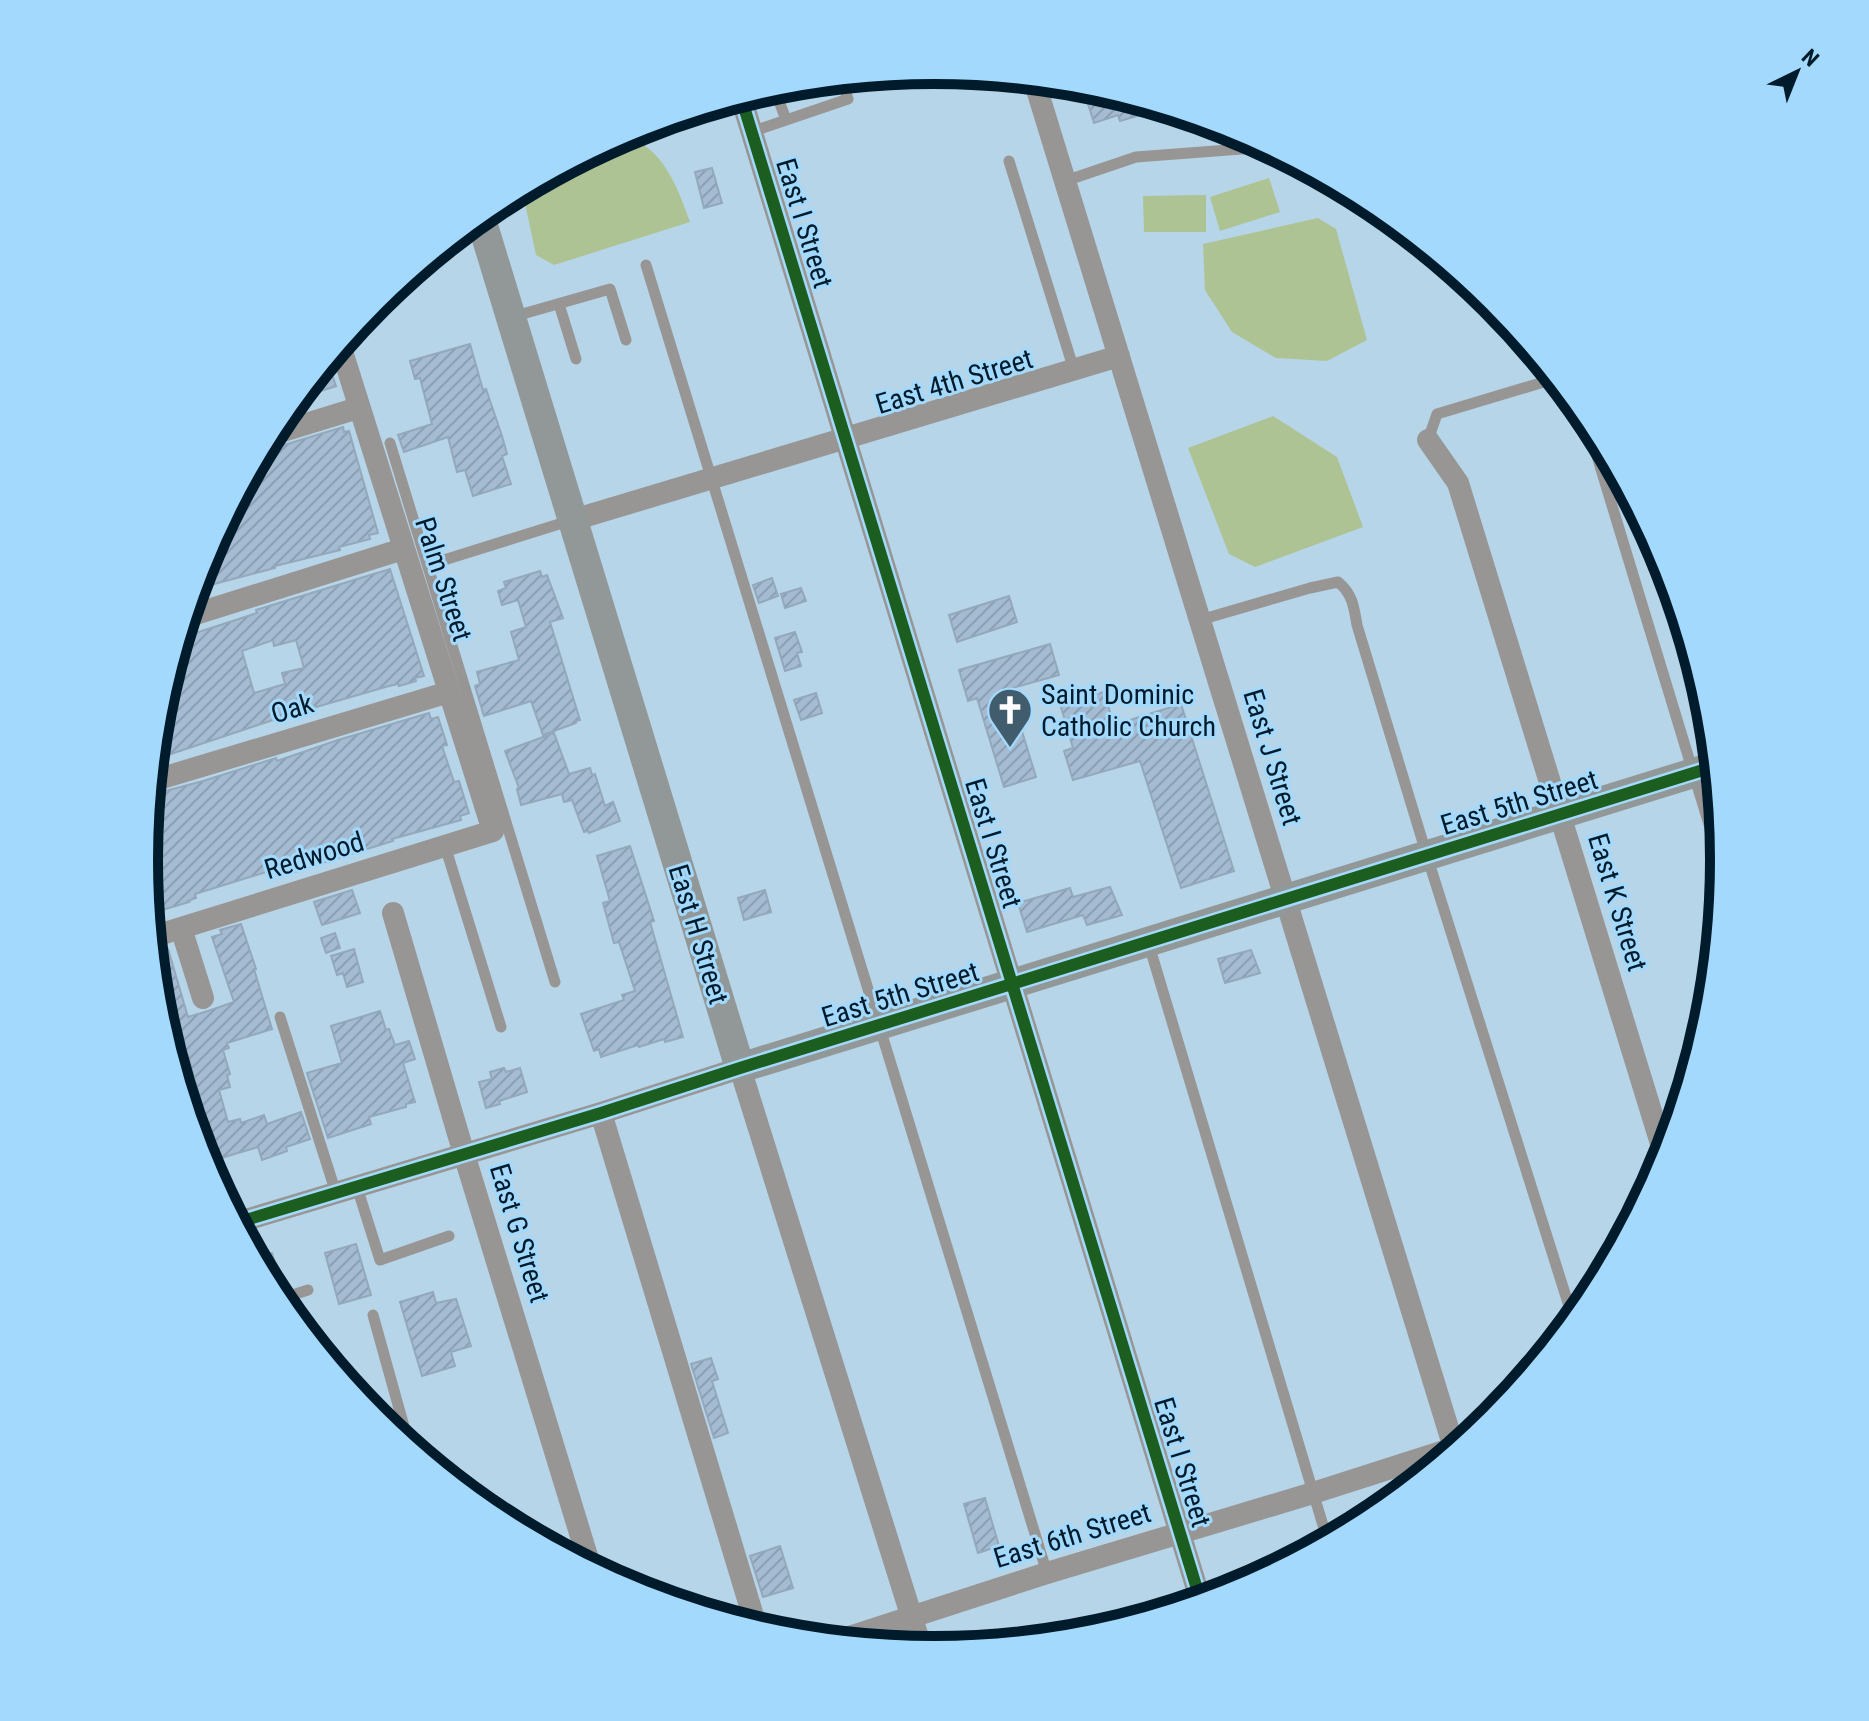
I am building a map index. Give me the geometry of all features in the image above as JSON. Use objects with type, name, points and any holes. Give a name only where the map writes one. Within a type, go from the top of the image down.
[{"type":"street","name":"East J Street","points":[[1037,91],[1454,1437]]},
{"type":"street","name":"East I Street","points":[[744,108],[1198,1591]]},
{"type":"street","name":"East H Street","points":[[484,228],[740,1068],[918,1636]]},
{"type":"street","name":"East 4th Street","points":[[573,520],[1119,356]]},
{"type":"street","name":"Palm Street","points":[[344,358],[493,831]]},
{"type":"street","points":[[289,429],[358,408]]},
{"type":"street","name":"East K Street","points":[[1428,440],[1458,483],[1659,1138]]},
{"type":"street","points":[[198,613],[403,549]]},
{"type":"street","name":"Oak","points":[[163,778],[449,692]]},
{"type":"street","name":"East 5th Street","points":[[246,1220],[601,1113],[1704,770]]},
{"type":"street","name":"Redwood","points":[[162,934],[493,831]]},
{"type":"street","name":"East G Street","points":[[393,913],[587,1555]]},
{"type":"street","points":[[181,928],[203,998]]},
{"type":"street","points":[[601,1113],[753,1615]]},
{"type":"street","name":"East 6th Street","points":[[862,1633],[1432,1456]]},
{"type":"lane","points":[[751,132],[848,99],[845,90]]},
{"type":"lane","points":[[779,100],[786,120]]},
{"type":"lane","points":[[1065,181],[1136,157],[1246,149]]},
{"type":"lane","points":[[1009,161],[1074,370]]},
{"type":"lane","points":[[646,265],[1047,1573]]},
{"type":"lane","points":[[512,317],[610,289],[626,340]]},
{"type":"lane","points":[[559,304],[576,359]]},
{"type":"lane","points":[[1428,440],[1437,414],[1545,381]]},
{"type":"lane","points":[[390,443],[555,982]]},
{"type":"lane","points":[[1600,461],[1704,770]]},
{"type":"lane","points":[[428,565],[573,520]]},
{"type":"lane","points":[[1200,620],[1324,585],[1338,582],[1346,588],[1353,602],[1357,625],[1427,856],[1569,1307]]},
{"type":"lane","points":[[445,846],[501,1027]]},
{"type":"lane","points":[[1148,943],[1325,1532]]},
{"type":"lane","points":[[280,1017],[346,1190],[380,1260],[449,1236]]},
{"type":"lane","points":[[291,1295],[308,1290]]},
{"type":"lane","points":[[373,1315],[404,1427]]},
{"type":"green space","points":[[707,118],[708,121],[674,129]]},
{"type":"green space","points":[[639,142],[666,169],[690,222],[554,265],[536,255],[525,201],[591,164]]},
{"type":"green space","points":[[1269,178],[1280,212],[1220,231],[1210,197]]},
{"type":"green space","points":[[1206,195],[1206,232],[1144,232],[1143,196]]},
{"type":"green space","points":[[1318,218],[1336,229],[1367,340],[1327,361],[1276,358],[1232,332],[1205,290],[1203,244]]},
{"type":"green space","points":[[1273,416],[1337,457],[1363,527],[1255,567],[1229,554],[1188,448]]},
{"type":"building","points":[[1086,99],[1146,113],[1120,121],[1118,115],[1094,123]]},
{"type":"building","points":[[712,168],[722,203],[704,208],[695,172]]},
{"type":"building","points":[[470,344],[483,390],[486,389],[502,436],[507,454],[502,456],[511,484],[473,496],[465,470],[457,472],[448,437],[404,452],[398,435],[432,424],[420,378],[415,379],[410,361]]},
{"type":"building","points":[[331,372],[336,386],[314,393]]},
{"type":"building","points":[[343,427],[344,432],[349,431],[378,533],[369,535],[370,539],[339,547],[340,550],[209,585],[238,517],[278,447]]},
{"type":"building","points":[[390,569],[424,676],[399,686],[389,686],[285,716],[166,756],[173,709],[192,634],[257,613],[256,610]],"holes":[[[273,640],[274,646],[296,640],[304,668],[282,673],[285,684],[254,693],[242,651]]]},
{"type":"building","points":[[540,571],[542,577],[547,575],[563,618],[550,622],[580,720],[543,735],[531,701],[484,716],[475,686],[480,684],[477,672],[519,660],[511,632],[526,627],[518,600],[502,605],[498,591],[506,588],[504,582]]},
{"type":"building","points":[[772,578],[778,596],[759,603],[753,585]]},
{"type":"building","points":[[801,588],[806,601],[785,608],[781,594]]},
{"type":"building","points":[[1009,596],[1017,622],[957,642],[949,615]]},
{"type":"building","points":[[795,632],[802,652],[797,653],[801,666],[785,671],[775,638]]},
{"type":"building","points":[[1050,644],[1059,675],[1009,689],[1036,777],[1004,787],[977,698],[968,701],[959,670]]},
{"type":"building","points":[[1104,692],[1114,725],[1181,704],[1234,871],[1181,888],[1140,761],[1073,780],[1064,751],[1073,748],[1060,704]]},
{"type":"building","points":[[816,693],[822,713],[801,720],[794,700]]},
{"type":"building","points":[[429,713],[431,719],[438,717],[447,745],[442,746],[454,782],[459,781],[469,813],[460,816],[461,820],[392,839],[306,869],[282,875],[280,868],[195,894],[196,898],[189,902],[160,911],[158,860],[162,792],[276,758],[277,761]]},
{"type":"building","points":[[554,733],[569,774],[590,768],[592,775],[595,774],[605,806],[613,802],[620,821],[589,833],[584,832],[572,800],[564,802],[562,794],[521,805],[519,788],[505,751]]},
{"type":"building","points":[[630,846],[654,921],[650,922],[683,1037],[638,1045],[601,1057],[599,1049],[594,1051],[581,1014],[624,1000],[622,995],[635,991],[619,942],[614,943],[603,903],[610,901],[597,856]]},
{"type":"building","points":[[1110,887],[1122,915],[1087,925],[1083,915],[1027,932],[1018,903],[1070,888],[1073,897]]},
{"type":"building","points":[[352,890],[360,913],[322,925],[314,902]]},
{"type":"building","points":[[765,890],[771,912],[744,920],[738,898]]},
{"type":"building","points":[[241,924],[272,1029],[227,1043],[229,1048],[223,1050],[230,1074],[227,1075],[230,1087],[219,1090],[228,1122],[240,1119],[241,1123],[264,1115],[267,1124],[301,1112],[310,1139],[262,1160],[258,1147],[218,1159],[204,1123],[207,1122],[188,1056],[183,1057],[173,1012],[164,950],[168,949],[188,1017],[234,1002],[212,937],[222,934],[220,930]]},
{"type":"building","points":[[335,933],[340,948],[326,953],[321,938]]},
{"type":"building","points":[[354,949],[363,982],[347,987],[343,973],[337,975],[331,956]]},
{"type":"building","points":[[1251,950],[1260,973],[1225,983],[1218,959]]},
{"type":"building","points":[[380,1011],[395,1045],[409,1041],[415,1059],[403,1063],[415,1102],[369,1117],[371,1124],[328,1138],[307,1073],[342,1063],[331,1026]]},
{"type":"building","points":[[504,1068],[506,1072],[520,1068],[527,1092],[486,1108],[479,1082],[492,1079],[490,1072]]},
{"type":"building","points":[[356,1244],[371,1295],[339,1304],[325,1253]]},
{"type":"building","points":[[272,1253],[278,1274],[266,1255]]},
{"type":"building","points":[[433,1292],[436,1303],[456,1299],[471,1346],[451,1352],[455,1366],[422,1376],[400,1302]]},
{"type":"building","points":[[711,1358],[718,1379],[712,1381],[728,1433],[714,1438],[691,1364]]},
{"type":"building","points":[[985,1498],[999,1546],[978,1553],[964,1504]]},
{"type":"building","points":[[780,1546],[793,1588],[763,1597],[750,1556]]},
{"type":"cycle path","points":[[744,108],[1198,1591]]},
{"type":"cycle path","points":[[246,1220],[601,1113],[1705,769]]},
{"type":"place","name":"Saint Dominic Catholic Church","points":[[1010,749]]}]
